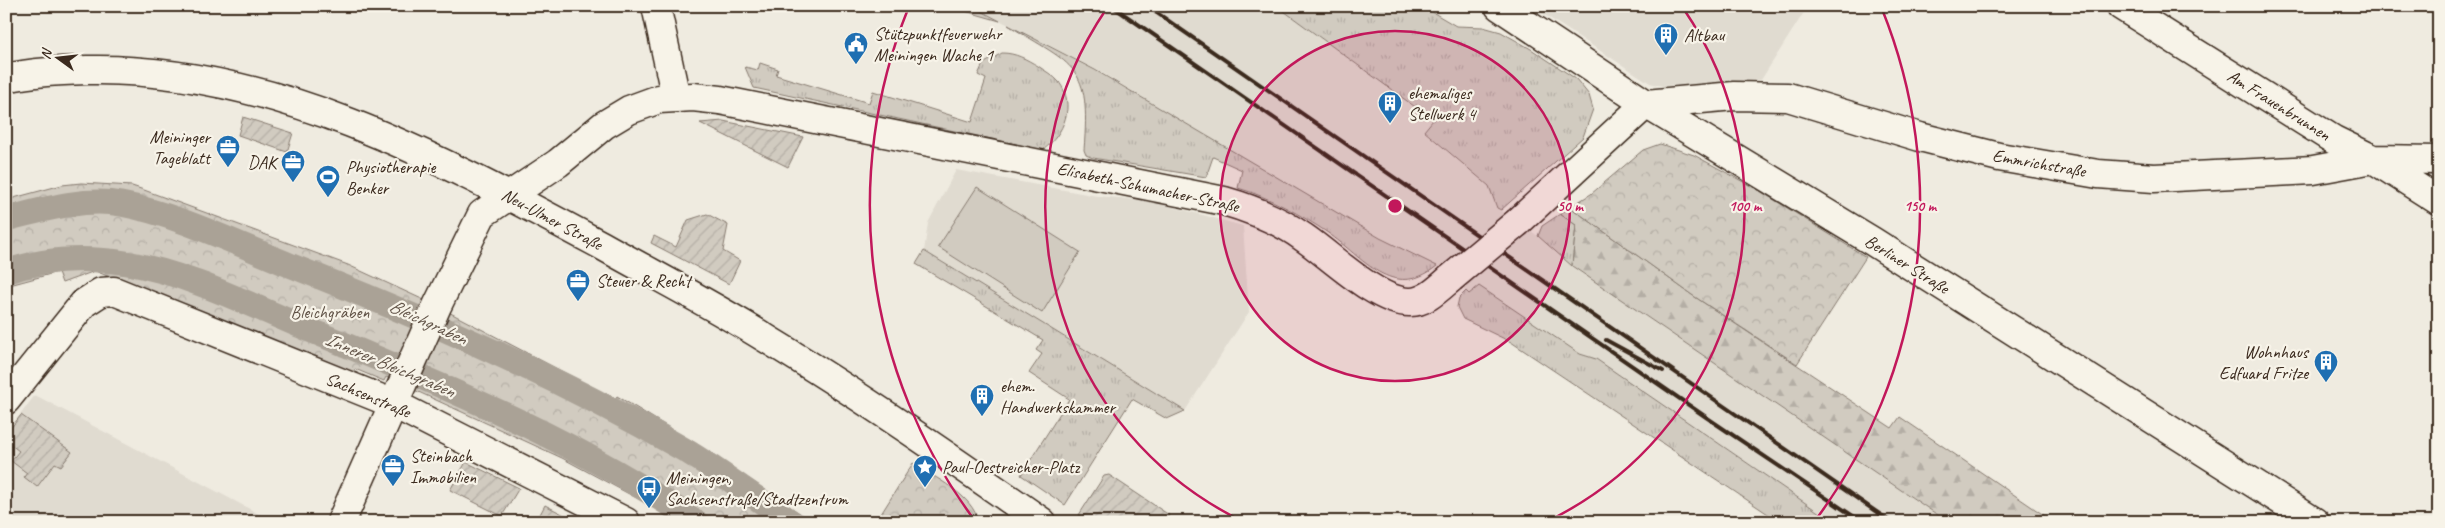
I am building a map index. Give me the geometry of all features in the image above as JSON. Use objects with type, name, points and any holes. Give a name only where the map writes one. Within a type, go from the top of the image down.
[{"type":"street","points":[[656,6],[676,98]]},
{"type":"street","name":"Berliner Straße","points":[[1500,6],[1646,104],[1872,241],[2315,522]]},
{"type":"street","name":"Am Frauenbrunnen","points":[[2121,6],[2334,140],[2373,159],[2439,201]]},
{"type":"street","name":"Neu-Ulmer Straße","points":[[6,78],[53,71],[119,69],[158,72],[211,81],[288,101],[381,136],[510,195],[768,339],[1028,518]]},
{"type":"street","name":"Emmrichstraße","points":[[1646,104],[1734,96],[1788,97],[1920,137],[1999,157],[2107,174],[2154,178],[2313,170],[2373,159],[2439,160]]},
{"type":"street","name":"Elisabeth-Schumacher-Straße","points":[[341,522],[440,300],[482,214],[558,163],[613,119],[643,103],[676,98],[720,100],[1181,191],[1247,207],[1303,236],[1379,293],[1395,300],[1410,303],[1418,301],[1451,278],[1518,222],[1646,104]]},
{"type":"street","name":"Sachsenstraße","points":[[6,400],[84,302],[101,292],[114,291],[398,396],[626,522]]},
{"type":"shaded area","points":[[972,6],[1277,6],[1433,120],[1424,132],[1489,186],[1497,208],[1538,236],[1572,266],[1948,522],[1833,522],[1596,359],[1580,354],[1469,294],[1434,264],[1380,238],[1217,144],[1104,74]]},
{"type":"shaded area","points":[[1531,6],[1808,6],[1761,80],[1662,86],[1650,83]]},
{"type":"shaded area","points":[[956,170],[1097,196],[1151,201],[1243,226],[1249,312],[1185,411],[924,251],[928,223]]},
{"type":"shaded area","points":[[35,395],[274,522],[6,522],[6,434]]},
{"type":"green space","points":[[953,6],[972,6],[1000,21],[958,9]]},
{"type":"green space","points":[[1277,6],[1422,6],[1456,26],[1483,27],[1501,32],[1531,49],[1576,79],[1589,95],[1593,109],[1583,137],[1501,210],[1497,208],[1489,186],[1424,131],[1433,120]]},
{"type":"green space","points":[[1008,25],[1095,70],[1380,238],[1437,266],[1421,276],[1406,279],[1392,278],[1379,272],[1328,233],[1307,220],[1273,201],[1238,188],[1242,170],[1213,157],[1206,177],[1093,158],[1086,155],[1084,150],[1084,100],[1081,84],[1074,71],[1049,50]]},
{"type":"green space","points":[[1002,53],[1016,55],[1038,66],[1052,75],[1064,91],[1067,109],[1062,128],[1043,150],[754,88],[745,67],[758,70],[760,63],[778,69],[776,75],[869,103],[873,91],[972,122],[986,79],[978,75],[983,64]]},
{"type":"green space","points":[[243,117],[293,133],[287,152],[238,135]]},
{"type":"green space","points":[[723,121],[803,137],[788,167],[700,123]]},
{"type":"green space","points":[[1660,144],[1694,155],[1760,191],[1866,257],[1797,364],[1692,295],[1570,207],[1591,194],[1643,150]]},
{"type":"green space","name":"Bleichgräben","points":[[81,183],[132,186],[144,190],[348,265],[437,306],[615,399],[617,396],[712,454],[813,522],[675,522],[655,508],[562,458],[386,377],[384,381],[355,369],[352,375],[95,271],[62,283],[58,272],[6,286],[6,200],[62,185]]},
{"type":"green space","points":[[977,187],[1080,252],[1042,313],[938,247]]},
{"type":"green space","points":[[1570,207],[1692,295],[1892,428],[1900,417],[2054,522],[1948,522],[1572,266],[1576,225],[1560,214]]},
{"type":"green space","points":[[707,214],[728,225],[723,251],[740,261],[729,284],[651,243],[654,236],[676,247],[688,220]]},
{"type":"green space","points":[[1560,214],[1576,225],[1572,266],[1538,236],[1542,226]]},
{"type":"green space","points":[[924,251],[1185,411],[1167,419],[1132,399],[1065,505],[1021,475],[1069,399],[1029,373],[1042,354],[1036,350],[1043,340],[916,264]]},
{"type":"green space","points":[[1479,286],[1580,354],[1596,359],[1833,522],[1780,522],[1511,342],[1463,319],[1457,307],[1459,298],[1466,291],[1469,294]]},
{"type":"green space","points":[[21,415],[72,452],[61,466],[55,463],[37,487],[24,477],[27,473],[11,461],[19,451],[6,441],[6,434]]},
{"type":"green space","points":[[466,462],[519,488],[502,516],[450,490]]},
{"type":"green space","name":"Paul-Oestreicher-Platz","points":[[913,463],[961,495],[975,512],[978,522],[876,522]]},
{"type":"green space","points":[[1109,475],[1169,515],[1164,522],[1089,522],[1079,515],[1104,476]]},
{"type":"green space","points":[[545,505],[578,522],[536,522]]},
{"type":"waterway","name":"Bleichgraben","points":[[6,219],[78,203],[107,202],[142,209],[186,222],[442,328],[540,373],[683,449],[791,522]]},
{"type":"waterway","name":"Innerer Bleichgraben","points":[[6,272],[50,261],[95,260],[126,263],[149,268],[196,282],[410,372],[508,416],[604,465],[696,522]]},
{"type":"railway","points":[[1112,6],[1706,417],[1862,522]]},
{"type":"railway","points":[[1147,6],[1891,522]]},
{"type":"railway","points":[[1606,340],[1663,371]]},
{"type":"place","name":"Altbau","points":[[1666,56]]},
{"type":"place","name":"Stützpunktfeuerwehr Meiningen Wache 1","points":[[856,65]]},
{"type":"place","name":"ehemaliges Stellwerk 4","points":[[1390,124]]},
{"type":"place","name":"Meininger Tageblatt","points":[[228,168]]},
{"type":"place","name":"DAK","points":[[293,183]]},
{"type":"place","name":"Physiotherapie Benker","points":[[328,198]]},
{"type":"place","name":"Steuer & Recht","points":[[578,302]]},
{"type":"place","name":"Wohnhaus Edfuard Fritze","points":[[2326,383]]},
{"type":"place","name":"ehem. Handwerkskammer","points":[[982,417]]},
{"type":"place","name":"Steinbach Immobilien","points":[[393,487]]},
{"type":"place","name":"Paul-Oestreicher-Platz","points":[[925,488]]},
{"type":"place","name":"Meiningen, Sachsenstraße/Stadtzentrum","points":[[649,509]]}]
